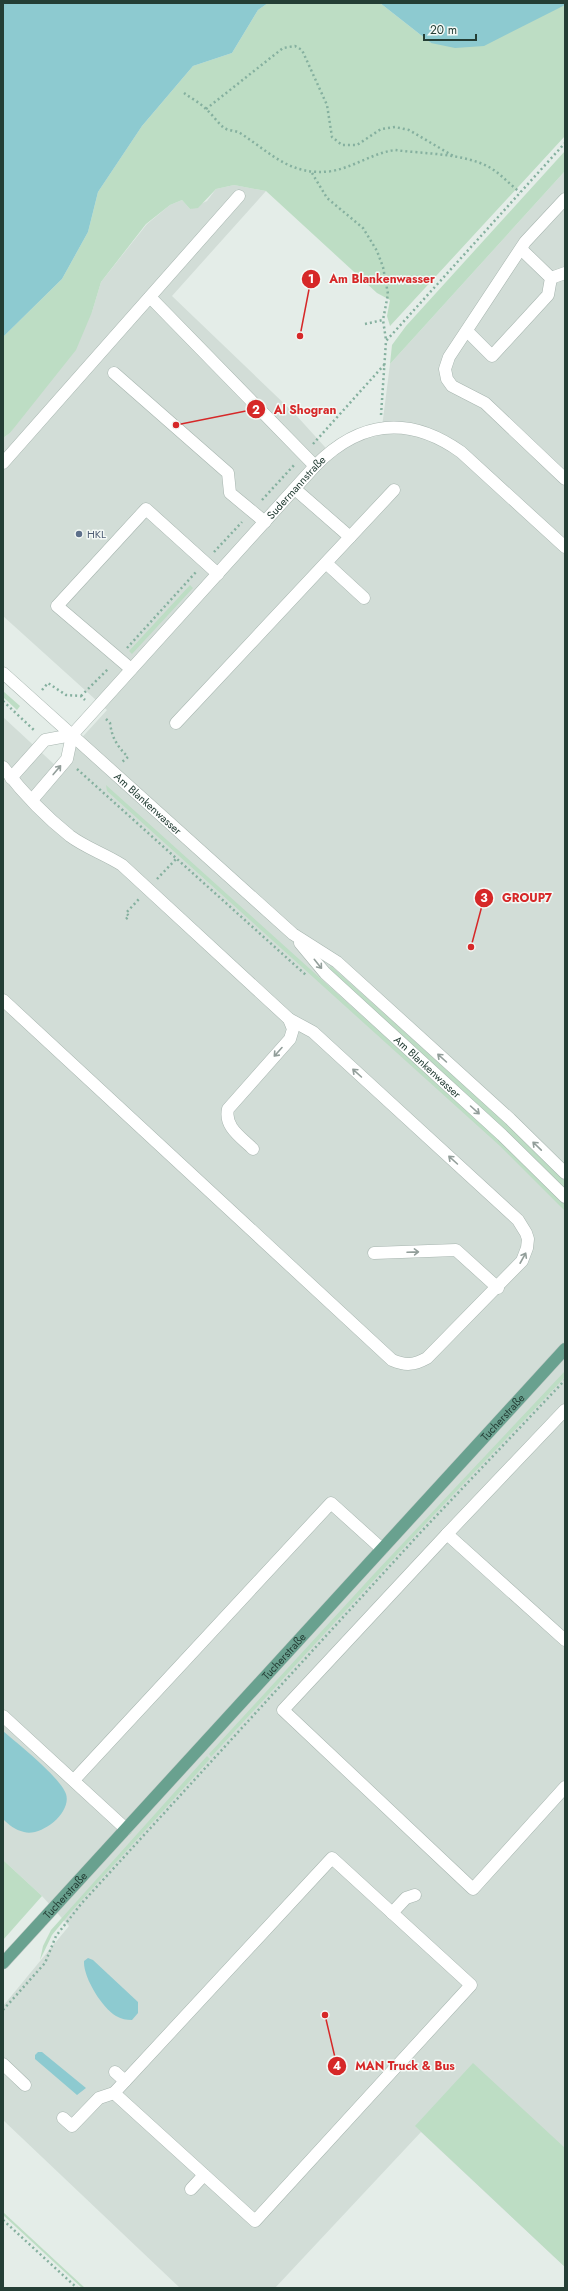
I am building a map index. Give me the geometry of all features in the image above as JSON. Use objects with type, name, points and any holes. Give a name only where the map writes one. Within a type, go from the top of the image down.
[{"type":"main road","name":"Tucherstraße","points":[[3,1963],[565,1349]]},
{"type":"street","points":[[3,463],[239,196]]},
{"type":"street","points":[[565,199],[521,248],[449,357],[445,369],[447,379],[452,386],[461,392],[485,403],[565,478]]},
{"type":"street","points":[[521,248],[551,278]]},
{"type":"street","points":[[551,278],[565,273]]},
{"type":"street","points":[[466,332],[492,356],[548,295],[551,278]]},
{"type":"street","points":[[150,297],[316,466]]},
{"type":"street","points":[[114,373],[228,472],[230,493],[264,522]]},
{"type":"street","name":"Sudermannstraße","points":[[72,735],[316,466],[343,442],[361,433],[380,428],[404,427],[423,431],[443,439],[461,452],[565,547]]},
{"type":"street","points":[[295,489],[350,537]]},
{"type":"street","points":[[176,722],[394,490]]},
{"type":"street","points":[[131,669],[57,606],[146,509],[218,574]]},
{"type":"street","points":[[326,563],[364,598]]},
{"type":"street","name":"Am Blankenwasser","points":[[3,673],[294,934],[336,962],[510,1119],[565,1173]]},
{"type":"street","points":[[11,778],[45,740],[72,735],[67,759],[32,800]]},
{"type":"street","points":[[3,767],[11,778],[32,800],[71,836],[122,865],[289,1019],[313,1032],[518,1220],[526,1233],[525,1255],[498,1288],[427,1358],[417,1364],[405,1365],[392,1360],[3,1000]]},
{"type":"street","name":"Am Blankenwasser","points":[[294,934],[325,973],[502,1135],[565,1197]]},
{"type":"street","points":[[253,1149],[230,1126],[227,1115],[228,1108],[290,1039],[292,1029],[289,1019]]},
{"type":"street","points":[[374,1253],[456,1250],[498,1288]]},
{"type":"street","points":[[565,1410],[283,1710],[473,1888],[565,1787]]},
{"type":"street","points":[[74,1780],[332,1503],[382,1549]]},
{"type":"street","points":[[447,1534],[565,1640]]},
{"type":"street","points":[[3,1716],[126,1829]]},
{"type":"street","points":[[63,2118],[72,2126],[99,2098],[114,2093],[332,1858],[471,1985],[255,2221],[114,2093]]},
{"type":"street","points":[[392,1913],[406,1898],[414,1895]]},
{"type":"street","points":[[3,2064],[25,2085]]},
{"type":"street","points":[[115,2072],[125,2081]]},
{"type":"street","points":[[191,2189],[204,2175]]},
{"type":"path","points":[[206,109],[284,48],[295,46],[302,50],[327,105],[332,137],[342,145],[357,145],[381,129],[395,127],[409,130],[457,158]]},
{"type":"path","points":[[184,93],[206,109],[224,129],[237,131],[275,159],[296,169],[312,173],[350,167],[384,152],[395,150],[457,158],[488,167],[501,174],[510,185],[520,192]]},
{"type":"path","points":[[386,341],[565,143]]},
{"type":"path","points":[[312,173],[327,198],[363,228],[377,251],[383,267],[388,294],[382,320],[386,341],[380,428]]},
{"type":"path","points":[[365,324],[382,320]]},
{"type":"path","points":[[81,696],[118,658],[384,365]]},
{"type":"path","points":[[3,701],[45,740]]},
{"type":"path","points":[[67,759],[313,981]]},
{"type":"path","points":[[166,870],[177,858]]},
{"type":"path","points":[[3,2010],[45,1963],[56,1936],[81,1904],[421,1532],[565,1380]]},
{"type":"path","points":[[3,2220],[77,2288]]},
{"type":"shaded area","points":[[565,171],[565,2267],[421,2132],[275,2288],[180,2288],[3,2120],[3,2006],[69,1926],[42,1896],[3,1860],[3,717],[56,766],[107,710],[3,616],[3,438],[10,433],[92,312],[101,282],[147,224],[170,205],[182,200],[190,209],[207,201],[216,189],[234,185],[266,191],[172,296],[295,414],[334,457],[343,449],[362,440],[381,435],[390,364]]},
{"type":"green space","points":[[268,3],[380,3],[431,43],[565,5],[565,136],[390,326],[387,316],[390,300],[377,293],[266,191],[234,185],[216,189],[198,208],[190,209],[182,200],[170,205],[146,224],[101,282],[92,312],[76,350],[10,433],[3,438],[3,337],[62,279],[88,232],[98,192],[142,126],[193,66],[232,53],[258,10]]},
{"type":"green space","points":[[565,151],[565,171],[390,364],[392,345],[406,326]]},
{"type":"green space","points":[[190,585],[193,588],[132,654],[129,651]]},
{"type":"green space","points":[[3,691],[20,706],[17,710],[3,697]]},
{"type":"green space","points":[[106,785],[503,1143],[565,1204],[565,1211],[500,1146],[107,791]]},
{"type":"green space","points":[[331,966],[504,1121],[565,1181],[565,1189],[328,969]]},
{"type":"green space","points":[[565,1371],[565,1377],[430,1519],[211,1757],[209,1754],[374,1574]]},
{"type":"green space","points":[[207,1756],[210,1759],[71,1912],[52,1935],[40,1960],[43,1946],[51,1930]]},
{"type":"green space","points":[[3,1860],[42,1896],[3,1940]]},
{"type":"green space","points":[[473,2063],[565,2148],[565,2267],[415,2126]]},
{"type":"green space","points":[[3,2212],[85,2288],[82,2288],[3,2215]]},
{"type":"water","points":[[3,3],[268,3],[258,10],[232,53],[193,66],[142,126],[98,192],[88,232],[62,279],[3,337]]},
{"type":"water","points":[[380,3],[565,3],[565,5],[484,46],[455,48],[431,43]]},
{"type":"water","points":[[3,1731],[28,1752],[56,1779],[66,1794],[67,1801],[60,1816],[54,1822],[39,1831],[31,1833],[21,1831],[12,1827],[3,1819]]},
{"type":"water","points":[[88,1958],[93,1960],[138,2002],[138,2013],[132,2020],[116,2016],[105,2006],[94,1992],[85,1968],[84,1961]]},
{"type":"water","points":[[38,2052],[42,2052],[86,2088],[77,2095],[35,2059],[35,2055]]},
{"type":"place","name":"Am Blankenwasser","points":[[300,336]]},
{"type":"place","name":"Al Shogran","points":[[176,425]]},
{"type":"place","name":"HKL","points":[[79,534]]},
{"type":"place","name":"GROUP7","points":[[471,947]]},
{"type":"place","name":"MAN Truck & Bus","points":[[325,2015]]}]
